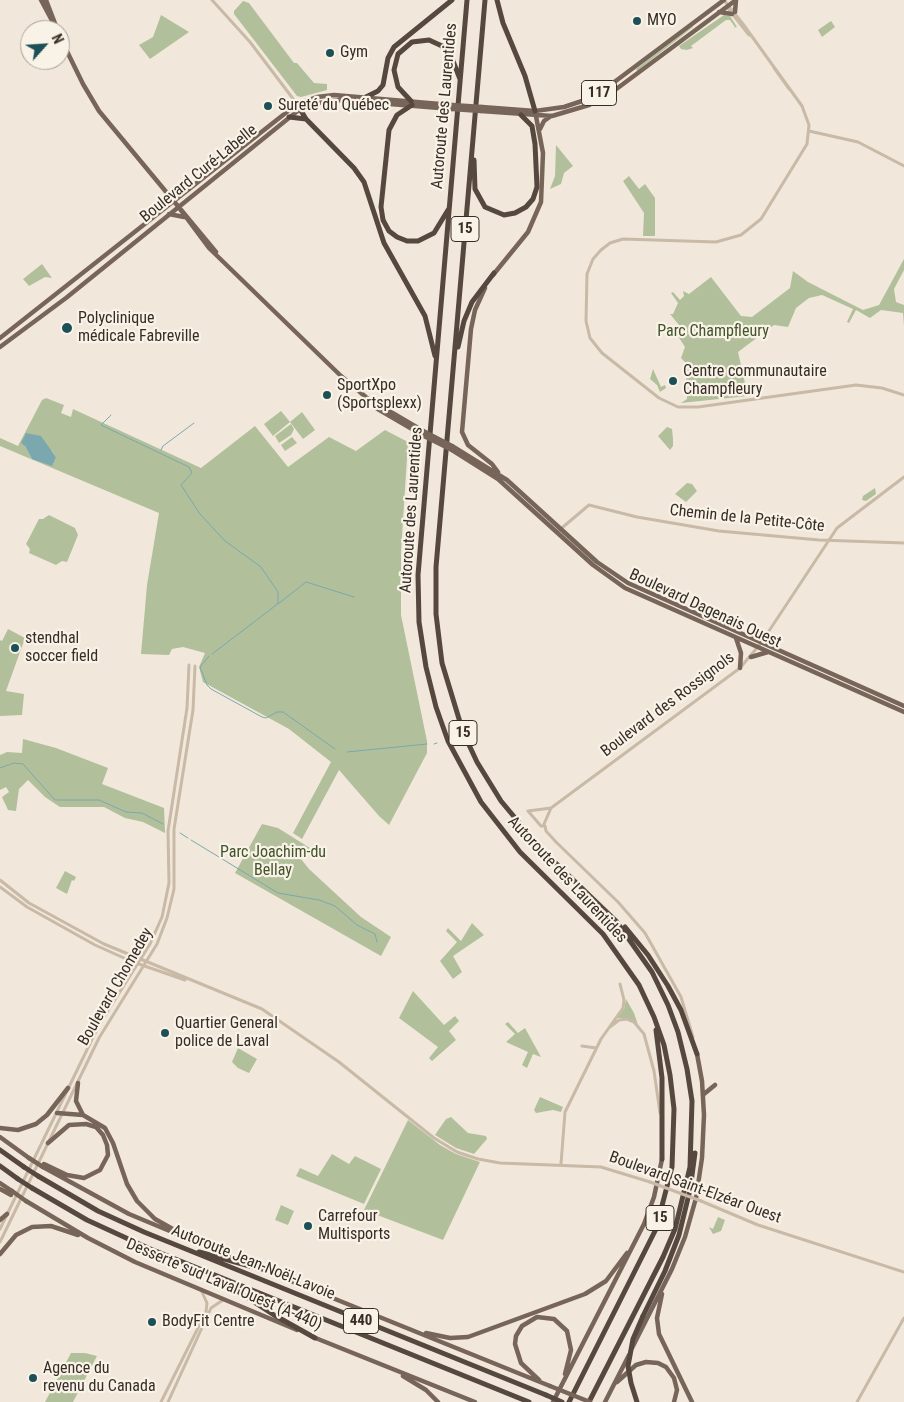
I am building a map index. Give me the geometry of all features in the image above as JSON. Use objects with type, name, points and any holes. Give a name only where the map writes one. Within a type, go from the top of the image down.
[{"type":"highway","points":[[366,96],[378,91],[383,85],[388,58],[393,48],[452,0]]},
{"type":"highway","name":"Autoroute des Laurentides","points":[[467,0],[418,595],[424,659],[439,716],[457,760],[490,816],[527,859],[612,944],[634,977],[654,1017],[668,1064],[674,1109],[674,1150],[667,1191],[652,1240],[569,1402]]},
{"type":"highway","name":"Autoroute des Laurentides","points":[[485,0],[435,580],[437,628],[445,678],[463,732],[494,790],[529,836],[623,930],[647,964],[663,993],[682,1043],[690,1086],[692,1130],[687,1184],[679,1216],[668,1248],[590,1402]]},
{"type":"highway","points":[[497,0],[503,23],[526,76],[536,113]]},
{"type":"highway","points":[[450,207],[436,231],[420,240],[407,241],[399,238],[389,231],[383,220],[382,207],[388,130],[397,115],[412,103],[398,87],[394,70],[398,54],[412,42],[429,40],[442,46],[451,56],[460,80]]},
{"type":"highway","points":[[298,107],[306,120],[354,168],[364,182],[384,242],[425,316],[436,364]]},
{"type":"highway","points":[[473,137],[474,187],[480,200],[488,209],[497,214],[506,215],[518,212],[531,202],[537,185],[534,134],[530,124],[521,114]]},
{"type":"highway","points":[[289,117],[306,120]]},
{"type":"highway","points":[[452,377],[459,337],[467,313],[478,291],[494,273]]},
{"type":"highway","points":[[585,890],[626,928],[654,962],[678,1006],[697,1054]]},
{"type":"highway","points":[[637,1402],[628,1366],[633,1339],[666,1271],[679,1235],[690,1190],[695,1153],[696,1108],[689,1063],[678,1023],[663,993]]},
{"type":"highway","points":[[654,1017],[662,1074],[662,1159]]},
{"type":"highway","name":"Autoroute Jean-Noël-Lavoie","points":[[0,1150],[38,1176],[104,1214],[177,1246],[562,1402]]},
{"type":"highway","name":"Autoroute Jean-Noël-Lavoie","points":[[0,1166],[32,1188],[118,1235],[529,1402]]},
{"type":"highway","points":[[177,1246],[257,1268]]},
{"type":"highway","points":[[211,1274],[274,1315],[315,1338]]},
{"type":"main road","points":[[41,0],[52,20]]},
{"type":"main road","points":[[46,0],[53,20]]},
{"type":"main road","name":"Boulevard Curé-Labelle","points":[[482,109],[521,114],[536,113],[568,106],[596,94],[724,0]]},
{"type":"main road","points":[[719,12],[733,13],[736,0]]},
{"type":"main road","name":"Boulevard Curé-Labelle","points":[[0,338],[174,201],[298,107],[325,96],[366,96],[412,103],[536,113],[552,116],[580,109],[606,97],[736,0]]},
{"type":"main road","name":"Boulevard Dagenais Ouest","points":[[70,56],[97,108],[174,201],[207,246],[216,253]]},
{"type":"main road","name":"Boulevard Curé-Labelle","points":[[0,347],[64,299],[289,117],[298,107],[340,100],[412,103]]},
{"type":"main road","points":[[500,475],[492,464],[468,445],[462,429],[472,321],[480,298],[494,273],[528,232],[539,209],[543,172],[540,131],[536,113]]},
{"type":"main road","points":[[540,131],[544,121],[552,116]]},
{"type":"main road","name":"Boulevard Dagenais Ouest","points":[[178,207],[216,253],[329,365],[366,398],[384,412],[500,475],[559,530],[593,565],[622,586],[904,712]]},
{"type":"main road","points":[[169,214],[184,217]]},
{"type":"main road","name":"Boulevard Dagenais Ouest","points":[[459,452],[502,482],[602,566],[628,583],[759,646],[904,706]]},
{"type":"main road","points":[[736,638],[741,653],[740,668]]},
{"type":"main road","points":[[751,657],[768,652]]},
{"type":"main road","points":[[605,1402],[663,1288],[681,1247],[696,1198],[703,1150],[704,1094],[697,1054]]},
{"type":"main road","points":[[78,1083],[76,1101],[83,1115]]},
{"type":"main road","points":[[704,1094],[715,1086]]},
{"type":"main road","points":[[0,1128],[18,1130],[36,1124],[45,1117],[68,1088]]},
{"type":"main road","points":[[57,1113],[83,1115],[100,1124],[110,1135],[127,1184],[139,1204],[155,1219],[188,1238]]},
{"type":"main road","points":[[43,1166],[67,1175],[84,1178],[100,1170],[108,1155],[103,1135],[96,1127],[86,1124],[69,1125],[48,1143]]},
{"type":"main road","points":[[0,1137],[29,1158],[115,1208],[257,1268],[590,1402]]},
{"type":"main road","points":[[553,1402],[638,1237],[653,1201],[662,1159]]},
{"type":"main road","points":[[0,1182],[12,1193]]},
{"type":"main road","points":[[0,1189],[12,1193]]},
{"type":"main road","name":"Desserte sud Laval Ouest (A-440)","points":[[12,1193],[88,1238],[145,1267],[202,1292],[475,1402]]},
{"type":"main road","points":[[0,1220],[7,1214]]},
{"type":"main road","points":[[0,1254],[16,1235],[35,1226],[54,1226],[88,1238]]},
{"type":"main road","points":[[415,1331],[450,1338],[468,1337],[585,1294],[608,1279],[638,1237]]},
{"type":"main road","points":[[663,1288],[657,1318],[659,1334],[692,1402]]},
{"type":"main road","points":[[543,1383],[521,1363],[515,1347],[516,1336],[522,1326],[530,1320],[540,1317],[557,1320],[565,1327],[569,1336],[571,1353],[563,1382]]},
{"type":"main road","points":[[612,1387],[634,1366],[646,1362],[656,1363],[666,1368],[674,1378],[676,1390],[674,1402]]},
{"type":"main road","points":[[391,1368],[422,1386],[438,1402]]},
{"type":"street","points":[[212,0],[250,42],[298,107]]},
{"type":"street","points":[[724,0],[805,112],[809,131],[803,151],[764,214],[754,226],[743,234],[730,240],[716,242],[623,239],[610,243],[600,250],[593,259],[587,274],[586,318],[588,334],[594,344],[608,358],[661,399],[678,407],[698,407],[856,385],[882,388],[904,395]]},
{"type":"street","points":[[809,131],[858,142],[904,166]]},
{"type":"street","name":"Boulevard des Rossignols","points":[[544,825],[551,808],[740,668],[759,646],[842,524],[904,478]]},
{"type":"street","name":"Chemin de la Petite-Côte","points":[[559,530],[589,505],[633,517],[698,528],[829,541],[904,543]]},
{"type":"street","name":"Boulevard Chomedey","points":[[0,1229],[102,1020],[140,960],[159,925],[168,892],[168,827],[186,713],[189,666]]},
{"type":"street","name":"Boulevard Chomedey","points":[[0,1242],[103,1031],[145,964],[163,931],[173,898],[175,872],[174,833],[193,710],[195,666]]},
{"type":"street","points":[[551,808],[528,810],[541,826],[544,825],[546,831],[556,842],[624,908],[650,941],[668,970],[686,1008],[697,1054]]},
{"type":"street","name":"Boulevard Saint-Elzéar Ouest","points":[[0,880],[34,906],[100,942],[145,964],[254,1005],[287,1024],[364,1080],[434,1138],[453,1150],[490,1162],[560,1164],[606,1168],[701,1200],[758,1224],[904,1272]]},
{"type":"street","name":"Boulevard Saint-Elzéar Ouest","points":[[0,887],[27,908],[78,936],[137,964],[145,964]]},
{"type":"street","points":[[560,1164],[564,1112],[606,1031],[623,1007],[620,984]]},
{"type":"street","points":[[606,1031],[616,1022],[624,1019],[634,1022],[644,1034],[656,1082],[662,1159]]},
{"type":"street","points":[[582,1046],[597,1048]]},
{"type":"street","points":[[161,1402],[206,1312],[208,1304],[202,1292]]},
{"type":"street","points":[[168,1402],[210,1310],[214,1304],[223,1300]]},
{"type":"street","points":[[858,1401],[904,1318]]},
{"type":"green space","points":[[243,1],[249,3],[294,63],[297,63],[314,83],[327,84],[327,90],[301,97],[297,96],[234,14],[234,11]]},
{"type":"green space","points":[[161,15],[189,32],[150,59],[139,45],[153,37]]},
{"type":"green space","points":[[724,15],[730,16],[737,27],[733,28],[735,27],[730,20],[726,20],[691,46],[693,48],[681,49],[679,46]]},
{"type":"green space","points":[[831,21],[835,27],[822,37],[818,30]]},
{"type":"green space","points":[[693,27],[637,71],[636,69]]},
{"type":"green space","points":[[556,145],[573,166],[564,173],[561,184],[550,189],[555,176]]},
{"type":"green space","points":[[629,176],[639,189],[645,184],[655,198],[655,236],[643,236],[644,213],[623,181]]},
{"type":"green space","name":"Parc Champfleury","points":[[904,259],[904,270],[894,289],[896,302],[904,305],[904,326],[903,313],[881,310],[870,318],[856,310],[849,323],[847,322],[853,309],[822,295],[809,298],[796,308],[788,327],[774,325],[738,352],[748,396],[681,403],[687,399],[686,373],[684,373],[686,363],[681,358],[685,347],[674,330],[679,325],[670,314],[673,314],[678,303],[671,293],[673,292],[680,300],[684,296],[683,291],[689,294],[711,277],[741,316],[752,317],[790,288],[793,271],[808,282],[863,310],[879,305]]},
{"type":"green space","points":[[42,264],[52,278],[45,277],[29,286],[23,279]]},
{"type":"green space","points":[[653,369],[661,387],[665,385],[666,388],[660,392],[657,385],[650,379]]},
{"type":"green space","points":[[46,398],[64,405],[61,413],[71,417],[73,409],[201,468],[255,426],[288,467],[329,437],[356,451],[385,430],[408,442],[401,552],[401,615],[427,741],[427,753],[389,825],[339,770],[302,839],[293,833],[331,762],[289,729],[203,682],[199,667],[205,653],[183,647],[172,649],[169,655],[141,654],[147,585],[159,513],[0,446],[0,438],[18,446],[42,400]],"holes":[[[25,446],[52,451],[56,457],[32,459]]]},
{"type":"green space","points":[[281,411],[290,422],[273,436],[264,424]]},
{"type":"green space","points":[[302,412],[315,430],[303,439],[290,422]]},
{"type":"green space","points":[[291,424],[294,429],[291,435],[279,443],[275,436]]},
{"type":"green space","points":[[667,427],[672,429],[673,446],[670,450],[658,436]]},
{"type":"green space","points":[[292,437],[297,443],[285,451],[281,445]]},
{"type":"green space","points":[[687,483],[692,484],[697,491],[686,502],[675,494]]},
{"type":"green space","points":[[875,488],[876,494],[866,501],[862,500],[863,496]]},
{"type":"green space","points":[[49,515],[75,528],[78,535],[67,562],[62,561],[56,565],[29,553],[30,549],[26,544],[39,519]]},
{"type":"green space","points":[[8,629],[25,638],[6,691],[24,694],[22,715],[0,716],[0,640],[2,641]]},
{"type":"green space","points":[[23,739],[56,748],[108,768],[102,784],[164,808],[165,833],[143,822],[125,818],[104,807],[60,807],[45,797],[28,780],[19,789],[16,811],[8,810],[2,797],[9,792],[6,787],[0,790],[0,755],[7,752],[22,753]]},
{"type":"green space","name":"Parc Joachim-du Bellay","points":[[262,824],[278,828],[310,848],[301,859],[309,869],[361,917],[391,937],[381,956],[235,873]]},
{"type":"green space","points":[[65,871],[76,877],[74,881],[72,880],[67,894],[56,888]]},
{"type":"green space","points":[[472,923],[484,935],[453,956],[462,972],[453,979],[440,961],[457,942],[446,931],[448,928],[461,941]]},
{"type":"green space","points":[[413,991],[444,1025],[455,1016],[459,1021],[449,1031],[456,1040],[432,1061],[429,1058],[438,1047],[399,1018]]},
{"type":"green space","points":[[626,999],[638,1025],[627,1018],[616,1018],[624,1009]]},
{"type":"green space","points":[[508,1022],[518,1033],[525,1028],[541,1057],[533,1054],[527,1068],[522,1065],[528,1052],[506,1042],[515,1034],[505,1024]]},
{"type":"green space","points":[[238,1048],[257,1059],[249,1073],[238,1068],[232,1062]]},
{"type":"green space","points":[[540,1097],[563,1107],[561,1112],[553,1110],[536,1113],[534,1110]]},
{"type":"green space","points":[[451,1117],[468,1133],[486,1136],[487,1139],[474,1154],[456,1148],[435,1135],[446,1119]]},
{"type":"green space","name":"Carrefour Multisports","points":[[408,1120],[440,1145],[456,1154],[480,1162],[443,1240],[364,1210]]},
{"type":"green space","points":[[332,1154],[349,1164],[355,1156],[381,1169],[364,1204],[296,1176],[300,1168],[318,1176]]},
{"type":"green space","points":[[281,1205],[294,1211],[288,1225],[275,1220]]},
{"type":"green space","points":[[718,1217],[725,1220],[721,1231],[713,1234],[709,1227],[713,1229]]},
{"type":"green space","points":[[71,1353],[85,1353],[97,1356],[73,1402],[45,1402]]},
{"type":"water","points":[[26,433],[41,436],[56,457],[52,466],[32,459],[25,446],[21,443]]},
{"type":"waterway","points":[[111,415],[101,425],[189,467],[192,473],[181,485],[200,514],[225,541],[261,567],[278,592],[278,603],[275,606],[212,654]]},
{"type":"waterway","points":[[161,450],[163,446],[194,423]]},
{"type":"waterway","points":[[278,604],[306,582],[354,597]]},
{"type":"waterway","points":[[209,656],[200,667],[207,685],[211,689],[262,717],[266,718],[277,712],[283,712],[335,749]]},
{"type":"waterway","points":[[347,752],[427,744]]},
{"type":"waterway","points":[[0,768],[14,763],[23,764],[55,800],[99,800],[126,812],[142,813],[163,824]]},
{"type":"waterway","points":[[180,833],[188,838]]},
{"type":"waterway","points":[[191,840],[278,893],[319,900],[335,906],[357,925],[375,934],[377,942]]},
{"type":"place","name":"MYO","points":[[637,21]]},
{"type":"place","name":"Gym","points":[[330,53]]},
{"type":"place","name":"Sureté du Québec","points":[[268,106]]},
{"type":"place","name":"Polyclinique médicale Fabreville","points":[[67,328]]},
{"type":"place","name":"Centre communautaire Champfleury","points":[[673,381]]},
{"type":"place","name":"SportXpo (Sportsplexx)","points":[[327,395]]},
{"type":"place","name":"stendhal soccer field","points":[[15,648]]},
{"type":"place","name":"Quartier General police de Laval","points":[[165,1033]]},
{"type":"place","name":"Carrefour Multisports","points":[[308,1226]]},
{"type":"place","name":"BodyFit Centre","points":[[152,1322]]},
{"type":"place","name":"Agence du revenu du Canada","points":[[33,1378]]}]
